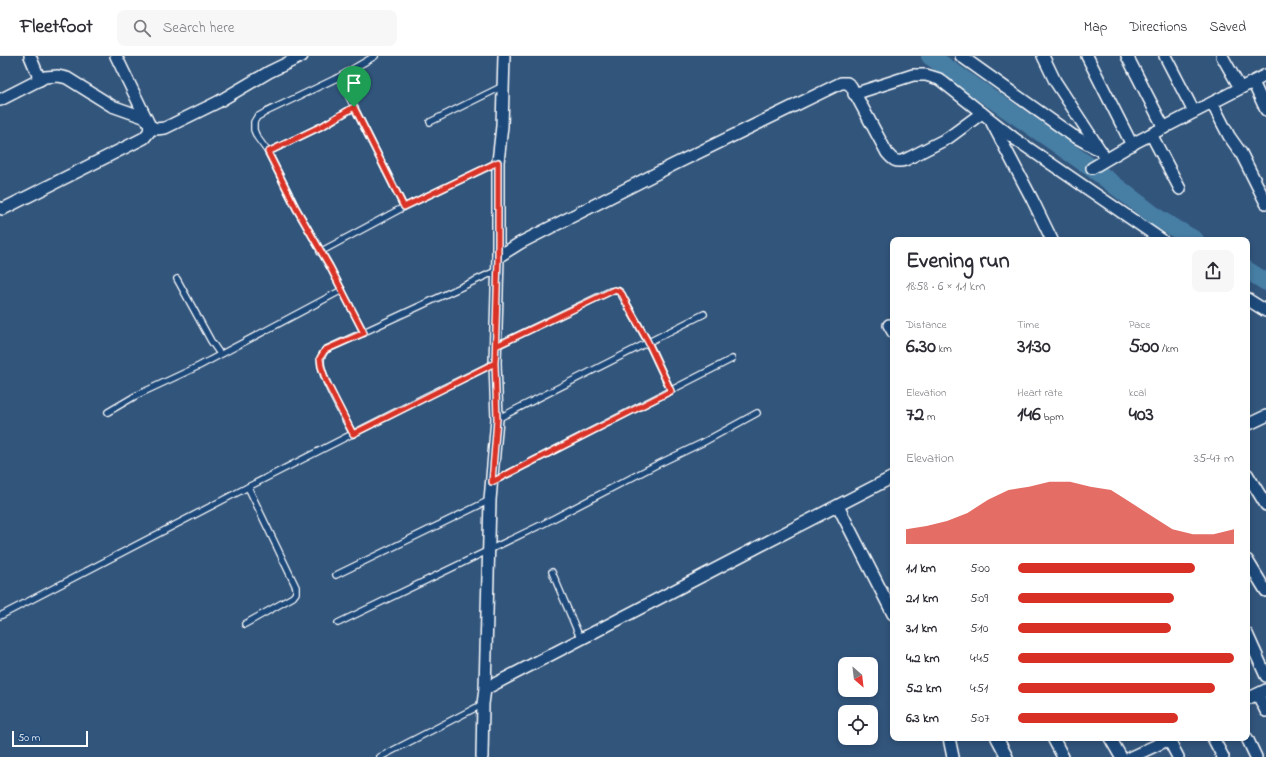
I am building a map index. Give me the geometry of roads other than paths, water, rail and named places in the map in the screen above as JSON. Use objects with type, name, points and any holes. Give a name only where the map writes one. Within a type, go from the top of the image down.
[{"type":"street","points":[[30,56],[40,80]]},
{"type":"street","points":[[0,208],[9,206],[144,138],[149,132],[148,122],[116,56]]},
{"type":"street","points":[[1,97],[45,77],[58,76],[67,78],[112,106],[148,122],[156,129],[165,128],[218,102],[268,72],[302,56]]},
{"type":"street","points":[[482,757],[490,550],[490,500],[497,419],[495,363],[498,270],[498,162],[502,126],[504,56]]},
{"type":"street","points":[[1043,56],[1055,81],[1103,156]]},
{"type":"street","points":[[1087,56],[1132,144]]},
{"type":"street","points":[[1127,56],[1164,128]]},
{"type":"street","points":[[1165,56],[1194,112]]},
{"type":"street","points":[[1222,56],[1240,88]]},
{"type":"street","points":[[968,58],[1072,136],[1103,156]]},
{"type":"street","points":[[854,94],[912,75],[926,74],[939,79],[1015,139],[1158,237]]},
{"type":"street","points":[[1092,168],[1103,156],[1132,144],[1266,75]]},
{"type":"street","points":[[1253,82],[1266,110]]},
{"type":"street","points":[[498,257],[520,243],[673,165],[841,83],[847,83],[851,86],[887,153],[894,161],[899,162],[905,160],[986,116]]},
{"type":"street","points":[[1212,103],[1229,136],[1261,181],[1266,203]]},
{"type":"street","points":[[986,116],[1032,199],[1051,237]]},
{"type":"street","points":[[1151,134],[1180,189]]},
{"type":"street","points":[[1250,301],[1264,310]]},
{"type":"street","points":[[1250,312],[1264,310]]},
{"type":"street","points":[[1250,424],[1266,416]]},
{"type":"street","points":[[485,689],[582,640],[890,479]]},
{"type":"street","points":[[1250,479],[1266,505]]},
{"type":"street","points":[[838,506],[890,608]]},
{"type":"street","points":[[1250,565],[1266,591]]},
{"type":"street","points":[[1250,641],[1266,676]]},
{"type":"street","points":[[1250,698],[1262,692],[1266,711]]},
{"type":"street","points":[[950,741],[953,757]]},
{"type":"street","points":[[999,741],[1007,757]]},
{"type":"street","points":[[1055,741],[1063,757]]},
{"type":"street","points":[[1112,741],[1121,757]]},
{"type":"street","points":[[1171,741],[1178,757]]},
{"type":"street","points":[[1215,741],[1223,757]]},
{"type":"street","points":[[1248,741],[1256,757]]},
{"type":"street","points":[[1130,757],[1154,742]]},
{"type":"lane","points":[[364,333],[342,290],[296,208],[268,152],[257,137],[254,130],[254,122],[257,117],[339,76],[375,56]]},
{"type":"lane","points":[[339,76],[404,207]]},
{"type":"lane","points":[[430,122],[503,86]]},
{"type":"lane","points":[[268,152],[324,125],[354,107]]},
{"type":"lane","points":[[320,252],[404,207],[498,162]]},
{"type":"lane","points":[[353,434],[326,381],[321,366],[320,358],[325,350],[498,270]]},
{"type":"lane","points":[[176,280],[220,354]]},
{"type":"lane","points":[[108,412],[137,395],[199,366],[342,290]]},
{"type":"lane","points":[[496,346],[614,290],[618,291],[622,294],[648,342],[671,391]]},
{"type":"lane","points":[[497,419],[704,314]]},
{"type":"lane","points":[[492,482],[732,359]]},
{"type":"lane","points":[[0,616],[353,434],[495,363]]},
{"type":"lane","points":[[338,623],[490,550],[702,443],[757,413]]},
{"type":"lane","points":[[246,624],[293,597],[296,593],[296,587],[248,488]]},
{"type":"lane","points":[[336,574],[490,500]]},
{"type":"lane","points":[[552,572],[582,640]]},
{"type":"lane","points":[[383,756],[483,704]]},
{"type":"waterway","points":[[930,56],[1092,168],[1159,219],[1190,237]]},
{"type":"waterway","points":[[1250,272],[1266,282]]}]
